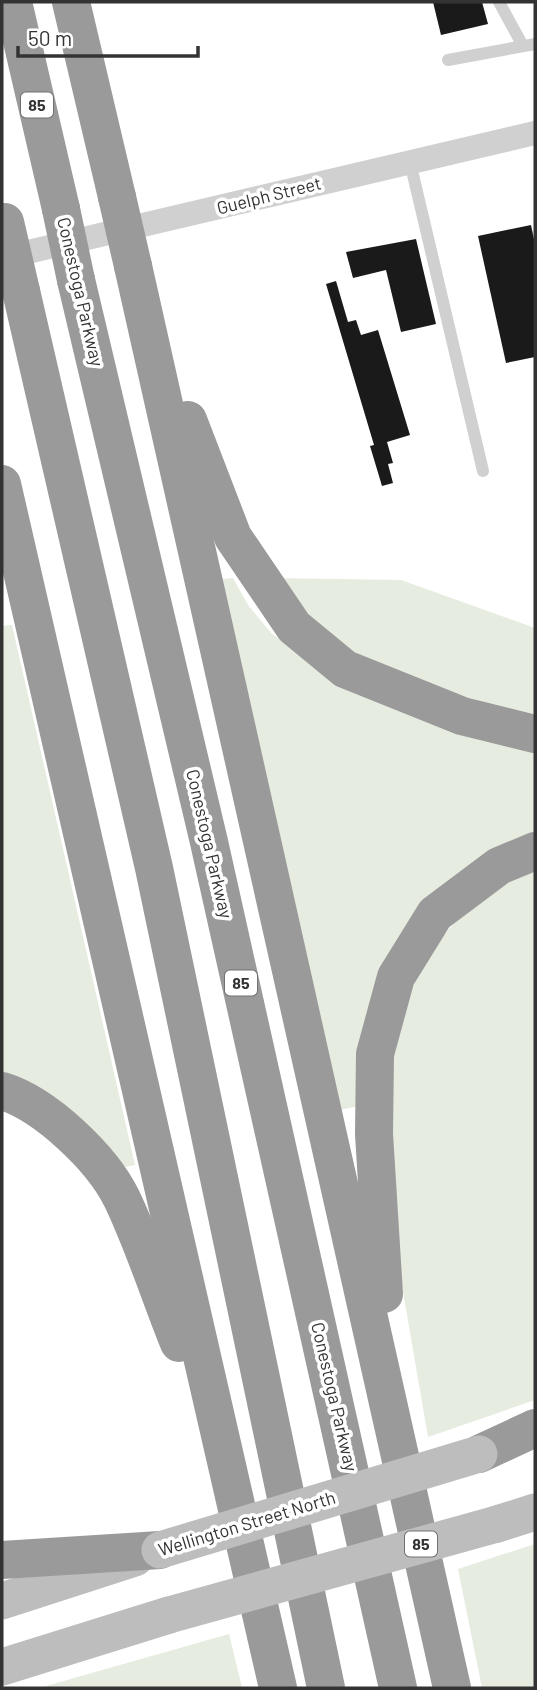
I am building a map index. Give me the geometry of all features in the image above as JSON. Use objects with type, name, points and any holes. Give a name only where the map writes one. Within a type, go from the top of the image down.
[{"type":"highway","name":"Conestoga Parkway","points":[[13,2],[209,842],[398,1688]]},
{"type":"highway","name":"85","points":[[71,2],[137,282],[452,1688]]},
{"type":"highway","points":[[3,229],[20,291],[154,868],[326,1688]]},
{"type":"highway","points":[[137,282],[233,537],[294,627],[345,669],[462,716],[535,734]]},
{"type":"highway","points":[[2,484],[278,1688]]},
{"type":"highway","points":[[389,1401],[374,1134],[375,1054],[396,977],[435,914],[499,866],[535,851]]},
{"type":"highway","points":[[2,1091],[19,1096],[76,1137],[121,1197],[225,1459]]},
{"type":"highway","points":[[479,1454],[535,1428]]},
{"type":"highway","points":[[2,1560],[160,1550]]},
{"type":"main road","name":"Wellington Street North","points":[[2,1601],[160,1550],[479,1454],[535,1441]]},
{"type":"main road","points":[[2,1667],[169,1615],[535,1512]]},
{"type":"street","name":"Guelph Street","points":[[3,229],[410,162],[535,133]]},
{"type":"lane","points":[[448,60],[529,45],[499,2]]},
{"type":"lane","points":[[410,162],[483,471]]},
{"type":"shaded area","points":[[233,578],[248,605],[271,633],[336,683],[535,748],[535,833],[463,871],[358,1106],[336,1111],[213,580]]},
{"type":"shaded area","points":[[271,578],[401,580],[535,628],[535,717],[460,698],[387,674],[316,632]]},
{"type":"shaded area","points":[[12,625],[135,1165],[121,1168],[11,1075],[2,1072],[2,626]]},
{"type":"shaded area","points":[[535,867],[535,1400],[428,1437],[401,1280],[388,1080],[399,1012],[426,955],[472,903]]},
{"type":"shaded area","points":[[535,1544],[535,1688],[482,1688],[458,1569]]},
{"type":"shaded area","points":[[229,1634],[242,1688],[39,1688]]},
{"type":"building","points":[[433,2],[482,2],[488,24],[441,35]]},
{"type":"building","points":[[531,225],[535,244],[535,357],[506,363],[478,236]]},
{"type":"building","points":[[416,239],[436,324],[401,332],[386,270],[353,278],[346,252]]},
{"type":"building","points":[[336,281],[348,322],[356,320],[361,335],[378,330],[410,435],[387,442],[393,463],[388,464],[393,483],[382,486],[370,446],[374,445],[326,284]]}]
